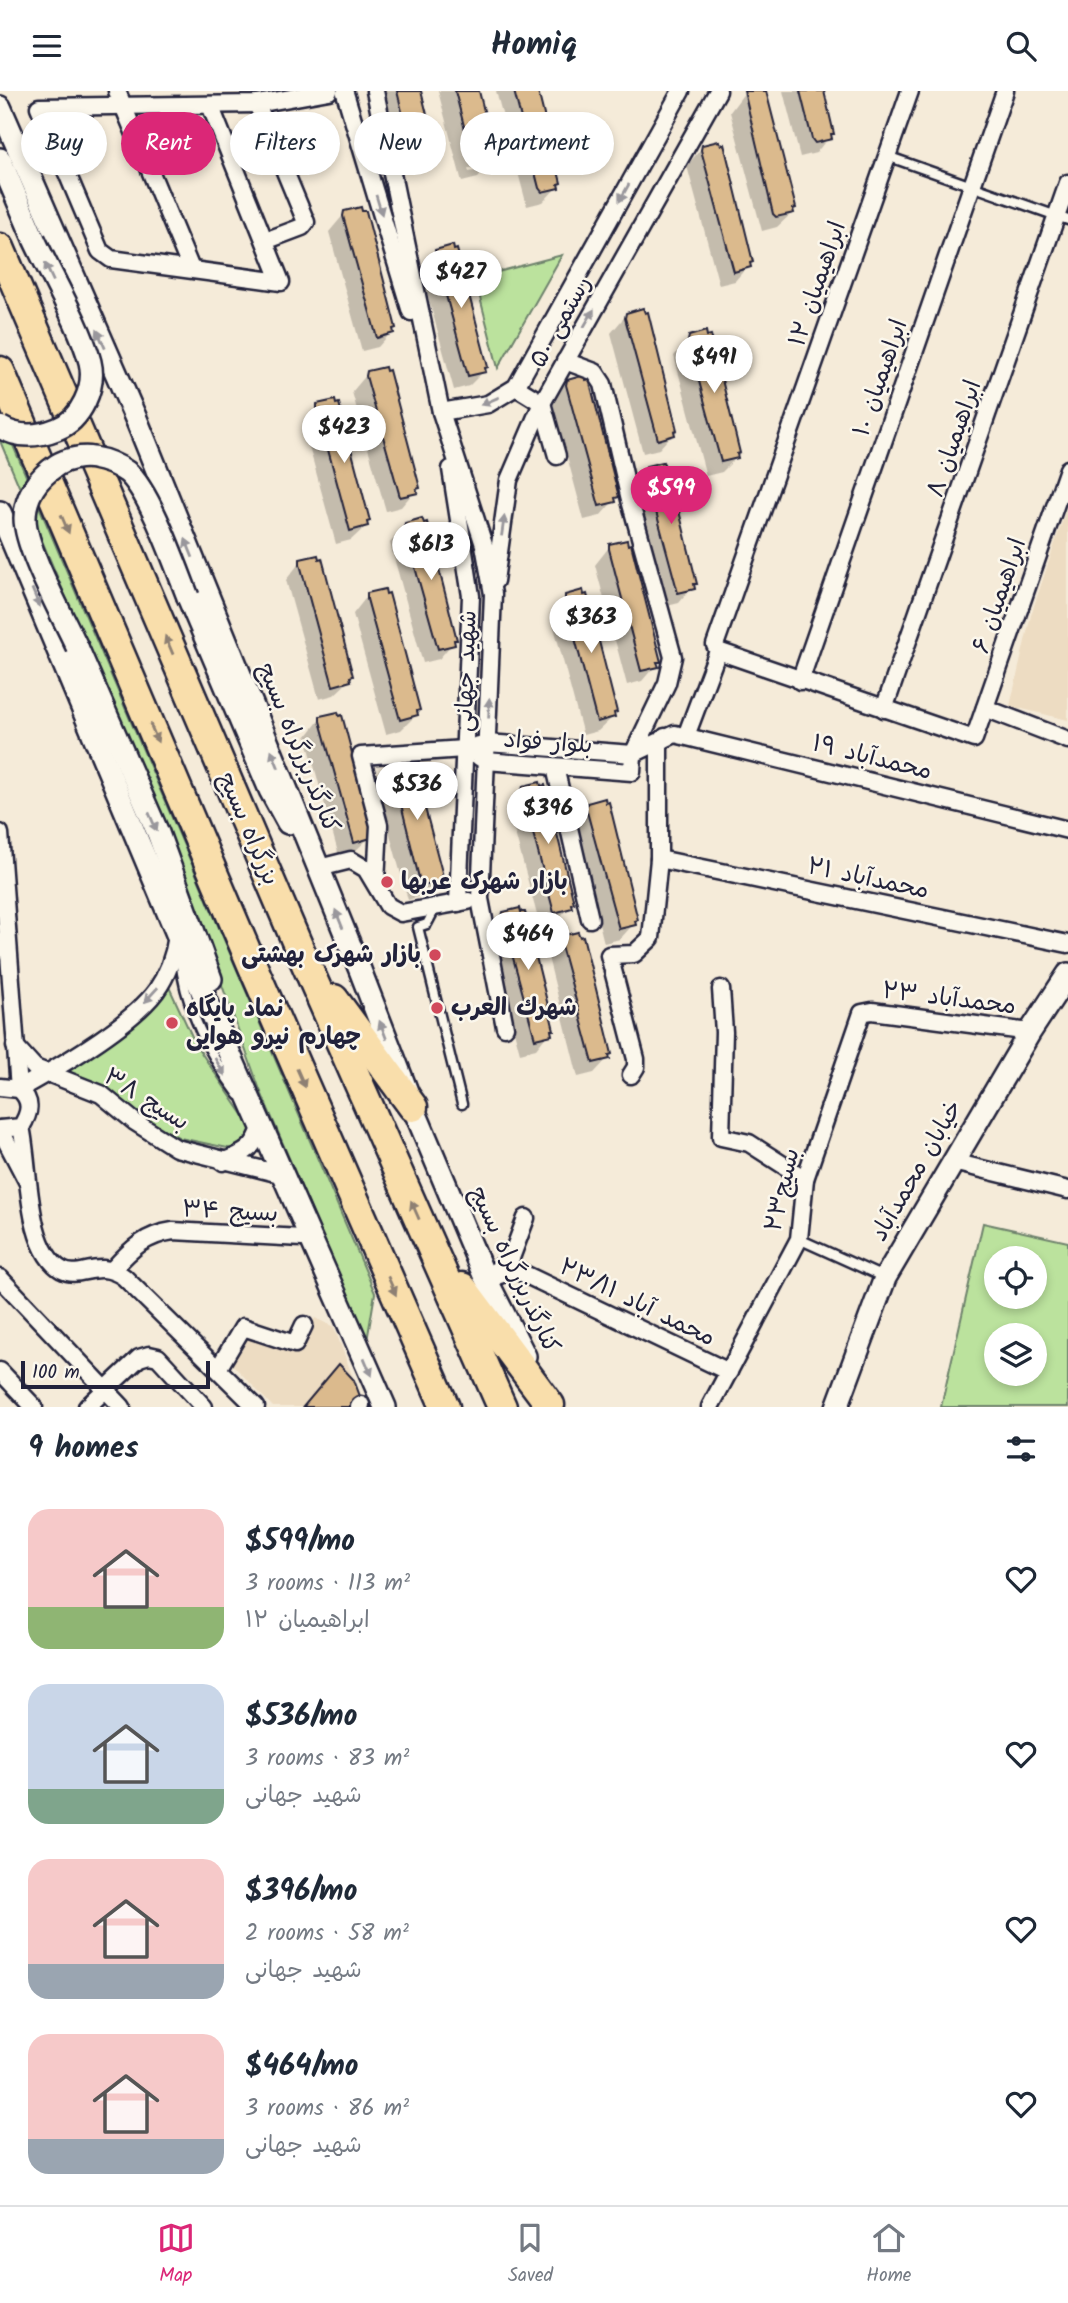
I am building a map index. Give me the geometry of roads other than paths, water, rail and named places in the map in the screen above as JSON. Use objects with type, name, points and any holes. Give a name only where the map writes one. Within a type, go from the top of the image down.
[{"type":"highway","name":"بزرگراه بسیج","points":[[0,248],[302,955],[502,1407]]},
{"type":"highway","name":"بزرگراه بسیج","points":[[0,371],[441,1402]]},
{"type":"highway","points":[[302,955],[413,1107]]},
{"type":"highway","points":[[431,1246],[550,1406]]},
{"type":"highway","points":[[486,1370],[513,1407]]},
{"type":"main road","name":"کنارگذربزرگراه بسیج","points":[[0,107],[137,421],[413,1107],[486,1279],[550,1406]]},
{"type":"main road","points":[[0,159],[90,363],[90,389],[79,412],[60,428],[36,436],[11,433],[0,427]]},
{"type":"main road","points":[[262,1125],[158,833],[29,540],[25,517],[30,494],[43,475],[62,461],[86,457],[109,461],[129,474],[143,493],[270,790],[291,829],[319,868]]},
{"type":"main road","points":[[0,512],[177,934],[385,1407]]},
{"type":"main road","name":"خیابان محمدآباد","points":[[837,1407],[885,1278],[1030,1032],[1061,1000],[1068,974]]},
{"type":"street","points":[[198,100],[265,241],[281,282],[111,259],[100,251],[39,107],[120,99],[198,100],[257,104],[274,97],[339,92],[359,95],[366,91]]},
{"type":"street","name":"شهید جهانی","points":[[375,91],[440,412],[471,596],[458,903]]},
{"type":"street","name":"رستمی ۵۰","points":[[440,412],[488,404],[516,387],[681,91]]},
{"type":"street","name":"رستمی ۵۰","points":[[493,594],[509,480],[542,403],[718,91]]},
{"type":"street","name":"ابراهیمیان ۱۲","points":[[686,736],[718,651],[715,645],[910,91]]},
{"type":"street","name":"ابراهیمیان ۱۰","points":[[800,681],[1005,91]]},
{"type":"street","name":"شهید جهانی","points":[[339,92],[484,545],[493,594],[480,899],[505,1027]]},
{"type":"street","points":[[120,99],[191,269]]},
{"type":"street","points":[[257,104],[306,222],[302,227],[265,241]]},
{"type":"street","name":"ابراهیمیان ۸","points":[[884,709],[1062,218],[1068,183]]},
{"type":"street","points":[[565,361],[595,372],[603,384],[631,504],[673,657],[667,683],[633,754]]},
{"type":"street","points":[[516,387],[542,403],[557,456]]},
{"type":"street","name":"ابراهیمیان ۶","points":[[884,709],[974,739],[1068,469]]},
{"type":"street","points":[[718,651],[884,709]]},
{"type":"street","points":[[985,708],[1068,740]]},
{"type":"street","name":"محمدآباد ۱۹","points":[[665,737],[675,734],[686,736],[1068,830]]},
{"type":"street","points":[[633,754],[665,737]]},
{"type":"street","points":[[631,1075],[636,1067],[636,1059],[609,955],[634,954],[651,938],[659,859],[659,744],[665,737]]},
{"type":"street","name":"بلوار فواد","points":[[487,743],[633,754],[632,772],[486,761],[464,749],[487,743]]},
{"type":"street","points":[[376,882],[379,825],[361,757],[464,749]]},
{"type":"street","points":[[555,767],[590,919]]},
{"type":"street","points":[[0,833],[19,1089],[27,1098],[30,1109],[21,1127],[28,1158],[32,1221],[52,1260],[61,1269],[71,1272],[102,1267],[113,1269],[256,1407]]},
{"type":"street","name":"محمدآباد ۲۱","points":[[659,859],[1068,944]]},
{"type":"street","points":[[319,868],[351,860],[366,869],[388,906],[401,913],[480,899]]},
{"type":"street","points":[[0,1087],[19,1089],[46,1074],[126,1019],[155,992],[174,958],[177,934]]},
{"type":"street","points":[[721,989],[724,1032],[721,1137],[748,1143],[806,1179]]},
{"type":"street","name":"محمدآباد ۲۳","points":[[862,1013],[872,1011],[1030,1032]]},
{"type":"street","name":"بسیج۲۳","points":[[710,1407],[799,1239],[806,1179],[862,1013]]},
{"type":"street","name":"بسیج ۳۸","points":[[15,1046],[23,1058],[46,1074],[102,1094],[135,1122],[176,1148],[223,1162],[284,1175]]},
{"type":"street","points":[[223,1162],[246,1153],[256,1144],[262,1125]]},
{"type":"street","points":[[21,1127],[0,1129],[29,1183]]},
{"type":"street","points":[[953,1162],[1068,1189]]},
{"type":"street","points":[[486,1279],[512,1258],[526,1218]]},
{"type":"street","name":"بسیج ۳۴","points":[[113,1269],[137,1244],[156,1234],[173,1231],[302,1238]]},
{"type":"street","name":"محمد آباد ۲۳/۱۱","points":[[486,1279],[516,1270],[729,1372]]},
{"type":"street","points":[[0,1278],[122,1407]]},
{"type":"street","points":[[218,1369],[243,1327],[295,1344],[304,1325]]},
{"type":"street","points":[[87,1407],[139,1358],[149,1355],[158,1357],[204,1407]]},
{"type":"street","points":[[0,1371],[34,1407]]},
{"type":"lane","points":[[887,156],[1062,218]]},
{"type":"lane","points":[[436,907],[427,924],[418,927],[462,1104]]},
{"type":"lane","points":[[799,1239],[885,1278]]},
{"type":"place","name":"بازار شهرک عربها","points":[[387,882]]},
{"type":"place","name":"بازار شهرک بهشتی","points":[[435,955]]},
{"type":"place","name":"شهرك العرب","points":[[437,1008]]},
{"type":"place","name":"نماد پایگاه چهارم نیرو هوایی","points":[[172,1023]]}]
